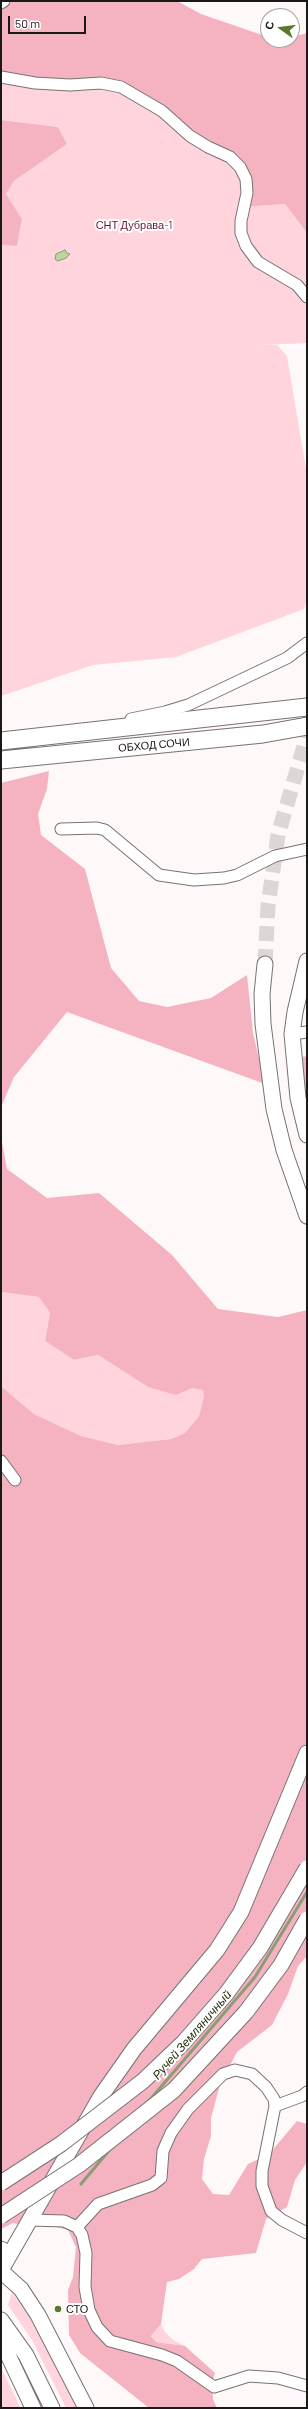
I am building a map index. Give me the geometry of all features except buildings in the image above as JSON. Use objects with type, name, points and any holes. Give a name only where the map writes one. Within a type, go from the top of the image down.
[{"type":"highway","name":"ОБХОД СОЧИ","points":[[1,741],[307,707]]},
{"type":"highway","name":"ОБХОД СОЧИ","points":[[1,760],[264,734],[307,726]]},
{"type":"main road","points":[[264,734],[307,734]]},
{"type":"main road","points":[[307,961],[295,1012],[300,1033],[298,1098],[307,1135]]},
{"type":"main road","points":[[265,964],[262,994],[263,1024],[274,1109],[284,1150],[307,1216]]},
{"type":"main road","points":[[86,2408],[38,2315],[21,2289],[1,2270],[6,2250],[30,2220],[101,2096],[134,2049],[217,1950],[241,1912],[307,1753]]},
{"type":"main road","points":[[1,2183],[61,2144],[143,2081],[183,2043],[226,1994],[260,1948],[307,1868]]},
{"type":"main road","points":[[1,2216],[79,2165],[174,2090],[246,2012],[281,1964],[307,1919]]},
{"type":"main road","points":[[1,2320],[26,2354],[52,2408]]},
{"type":"main road","points":[[1,2340],[33,2408]]},
{"type":"street","points":[[1,77],[36,83],[70,85],[101,83],[121,87],[162,111],[196,140],[230,157],[240,166],[246,179],[247,193],[241,221],[241,233],[246,246],[258,262],[297,286],[307,297]]},
{"type":"street","points":[[78,733],[101,724],[165,712],[188,705],[287,658],[307,644]]},
{"type":"street","points":[[61,829],[97,828],[105,830],[159,875],[194,880],[224,878],[237,875],[275,856],[307,849]]},
{"type":"street","points":[[1,1461],[15,1480]]},
{"type":"street","points":[[77,2227],[98,2204],[152,2184],[161,2178],[163,2151],[171,2133],[188,2109],[223,2074],[235,2070],[252,2074],[266,2087],[274,2099],[262,2171],[262,2186],[271,2211],[282,2220],[307,2233]]},
{"type":"street","points":[[274,2106],[302,2096],[307,2092]]},
{"type":"street","points":[[30,2220],[64,2222],[77,2227],[85,2243],[85,2287],[90,2310],[97,2327],[110,2341],[172,2359],[194,2371],[210,2386],[214,2387],[249,2376],[278,2378],[307,2386]]},
{"type":"green space","name":"СНТ Дубрава-1","points":[[1,77],[110,84],[240,167],[244,207],[285,204],[307,233],[307,343],[261,345],[277,345],[287,356],[307,475],[307,598],[304,609],[176,657],[93,665],[1,696],[1,245],[17,246],[22,219],[6,194],[14,181],[67,144],[58,127],[1,120]]},
{"type":"green space","points":[[1,1292],[39,1297],[50,1313],[45,1341],[74,1360],[98,1355],[148,1387],[192,1387],[203,1390],[205,1397],[199,1416],[185,1433],[171,1439],[118,1445],[81,1436],[34,1414],[1,1386]]},
{"type":"green space","points":[[12,2292],[43,2338],[80,2408],[66,2408],[32,2340],[8,2305]]},
{"type":"green space","points":[[161,2324],[165,2332],[173,2340],[185,2346],[156,2342],[151,2336]]},
{"type":"green space","points":[[1,2368],[17,2400],[20,2408],[1,2408]]},
{"type":"shaded area","points":[[4,1],[177,1],[201,14],[260,34],[260,48],[300,48],[300,35],[307,33],[307,233],[285,204],[244,207],[240,166],[121,87],[1,77],[1,3]]},
{"type":"shaded area","points":[[1,120],[58,127],[67,144],[14,181],[6,194],[22,219],[17,246],[1,245]]},
{"type":"shaded area","points":[[65,250],[70,254],[66,258],[58,261],[55,259],[56,254]]},
{"type":"shaded area","points":[[49,771],[47,789],[38,814],[41,835],[85,869],[111,968],[139,1001],[167,1007],[211,998],[247,975],[253,1033],[265,1084],[67,1012],[14,1077],[1,1107],[1,783]]},
{"type":"shaded area","points":[[307,1056],[307,1115],[301,1057]]},
{"type":"shaded area","points":[[1,1137],[7,1169],[47,1198],[99,1193],[172,1255],[218,1309],[278,1317],[307,1310],[307,1956],[298,1966],[288,1994],[272,2025],[237,2052],[220,2085],[211,2118],[211,2136],[204,2159],[202,2179],[213,2194],[229,2195],[248,2164],[269,2154],[297,2121],[307,2124],[307,2162],[295,2180],[287,2207],[266,2219],[256,2253],[202,2259],[194,2269],[179,2279],[167,2282],[161,2324],[151,2336],[156,2342],[185,2346],[215,2373],[212,2383],[213,2399],[217,2408],[149,2408],[80,2353],[69,2335],[68,2290],[73,2277],[76,2247],[68,2230],[41,2223],[28,2226],[13,2223],[1,2229],[1,1386],[34,1414],[81,1436],[118,1445],[171,1439],[185,1433],[199,1416],[204,1397],[203,1390],[192,1388],[176,1395],[148,1387],[98,1355],[74,1360],[45,1341],[50,1313],[39,1297],[1,1292]]},
{"type":"waterway","name":"Ручей Земляничный","points":[[148,2102],[255,1977],[307,1892]]},
{"type":"waterway","name":"Ручей Земляничный","points":[[81,2184],[112,2147]]},
{"type":"tunnel","points":[[265,964],[268,906],[278,835],[307,736]]},
{"type":"place","name":"СТО","points":[[58,2309]]}]
